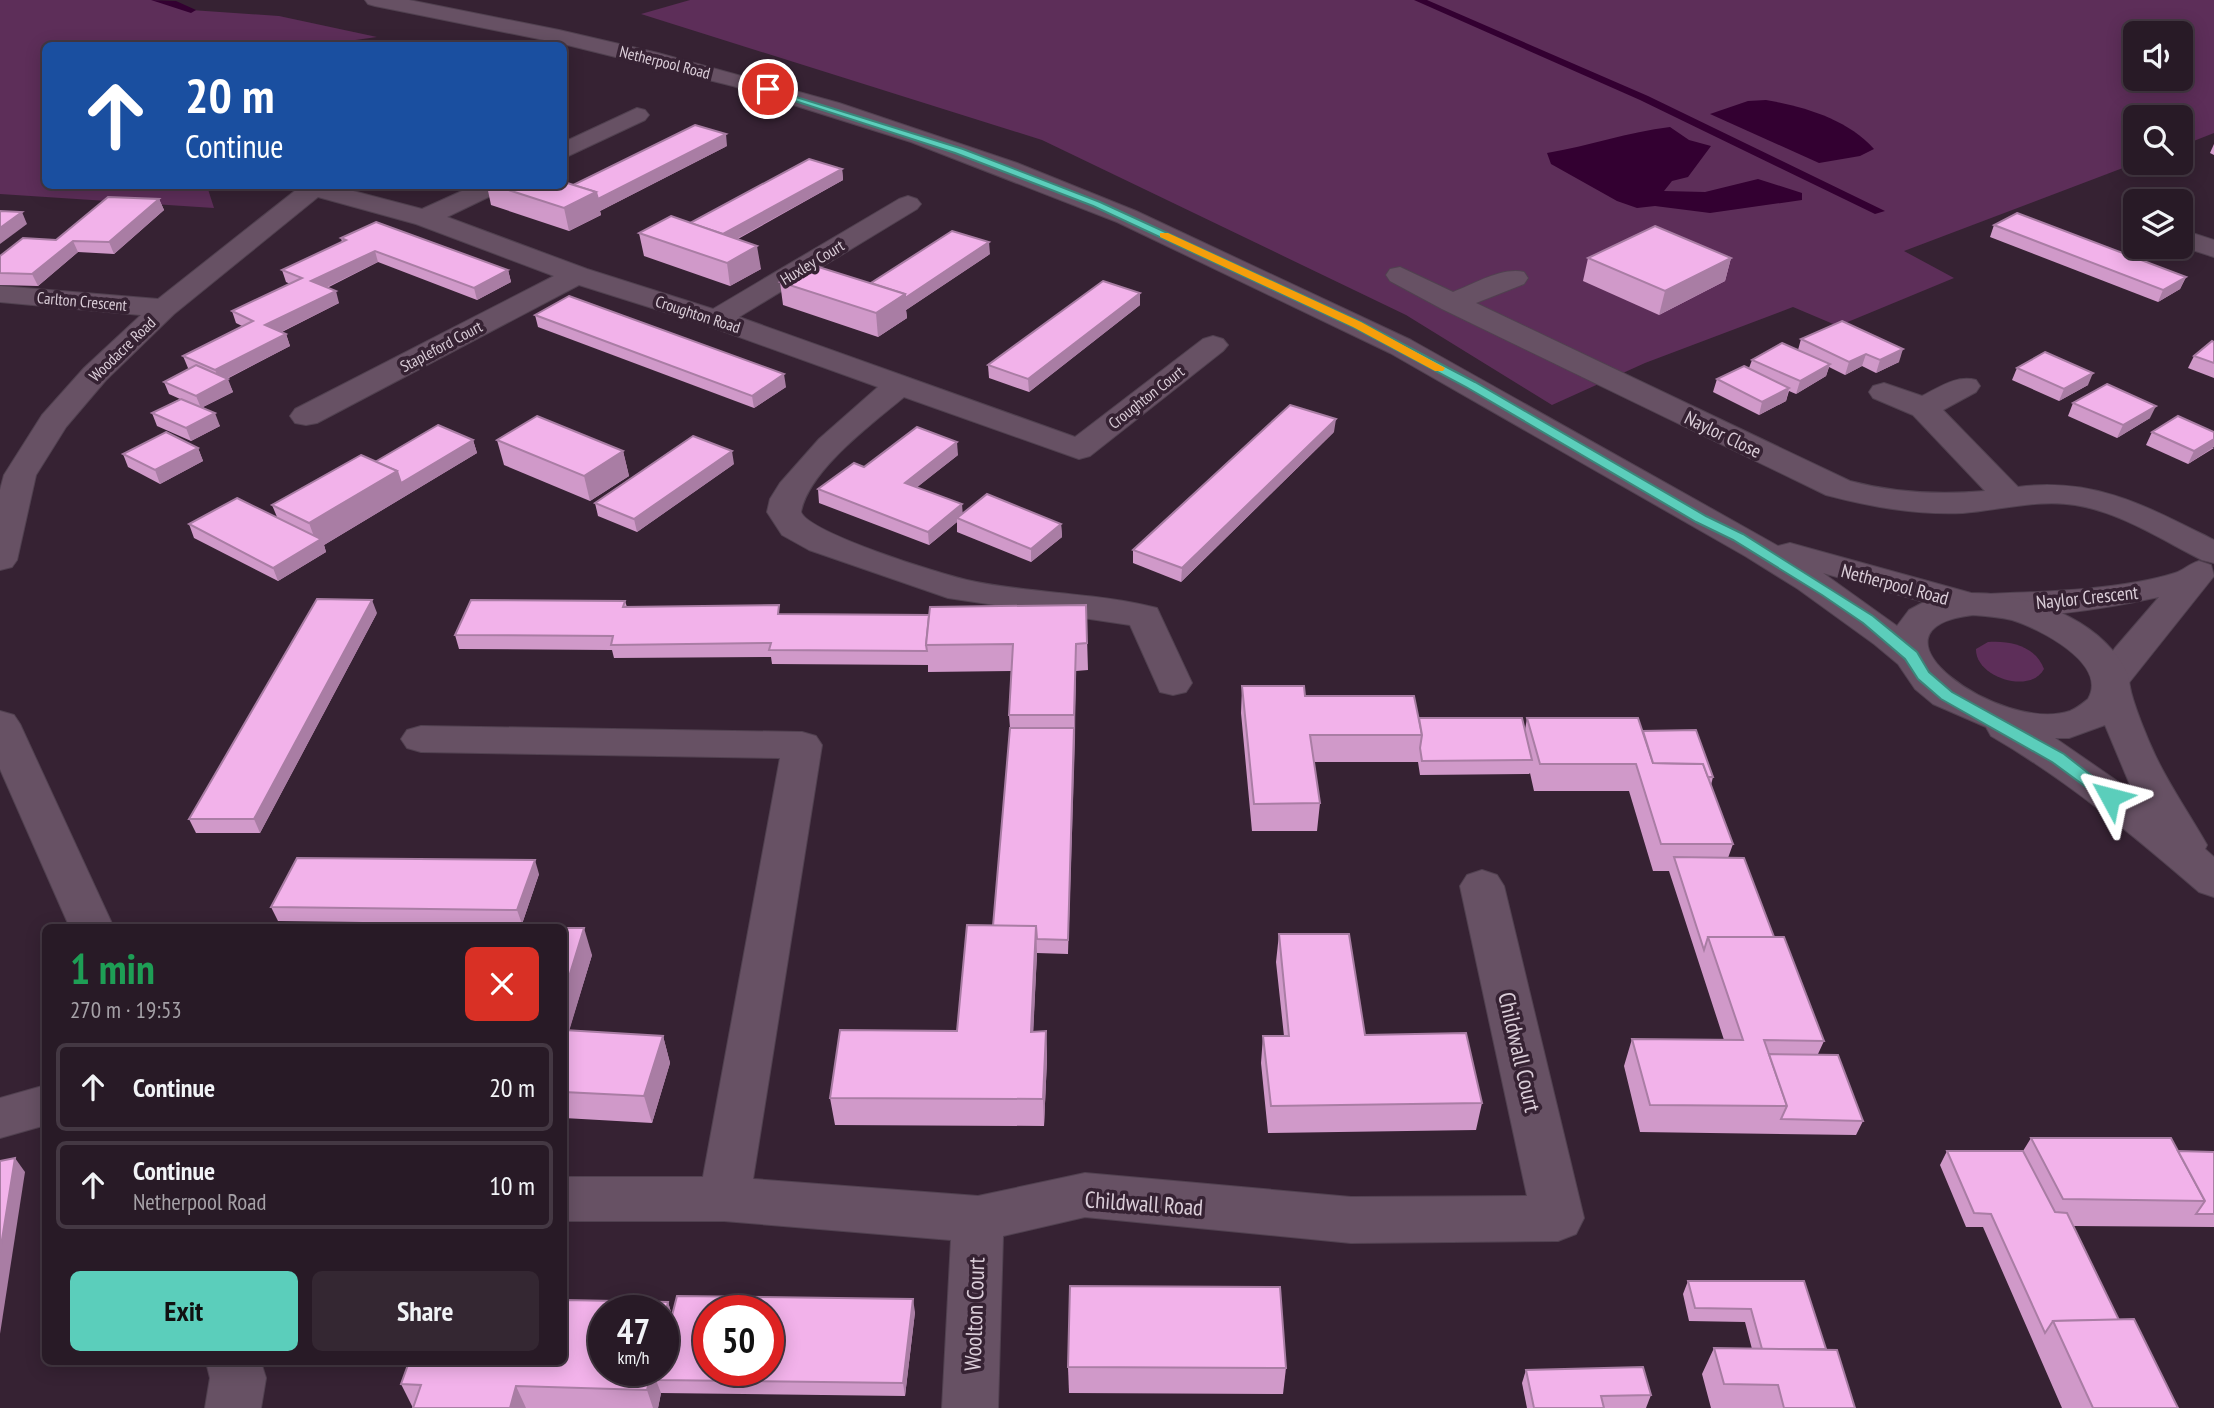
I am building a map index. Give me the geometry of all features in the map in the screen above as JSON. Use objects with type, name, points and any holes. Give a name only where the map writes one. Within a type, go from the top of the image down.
[{"type":"street","name":"Netherpool Road","points":[[375,0],[503,22],[670,62],[803,99],[959,151],[1084,199],[1357,324],[1470,384],[1701,519],[1738,537],[1868,620],[1911,656],[1931,682],[1947,695],[1975,710]]},
{"type":"street","points":[[567,150],[637,115]]},
{"type":"street","name":"Woodacre Road","points":[[0,560],[20,475],[53,422],[95,374],[164,308],[313,189]]},
{"type":"street","name":"Croughton Road","points":[[318,189],[425,218],[577,275],[716,319],[1079,449]]},
{"type":"street","points":[[425,218],[486,189]]},
{"type":"street","name":"Huxley Court","points":[[716,319],[908,204]]},
{"type":"street","points":[[2193,242],[2214,249]]},
{"type":"street","name":"Stapleford Court","points":[[306,416],[577,275]]},
{"type":"street","name":"Naylor Close","points":[[1401,275],[1451,303],[1838,488],[1874,499],[1913,504],[1952,505],[2044,493],[2074,495],[2099,501],[2214,553]]},
{"type":"street","points":[[1451,303],[1514,278]]},
{"type":"street","name":"Carlton Crescent","points":[[0,294],[164,308]]},
{"type":"street","name":"Croughton Court","points":[[1079,449],[1213,345]]},
{"type":"street","points":[[899,385],[807,468],[788,495],[784,510],[788,522],[801,533],[821,543],[961,590],[1144,616],[1173,683]]},
{"type":"street","points":[[1924,408],[1965,386]]},
{"type":"street","points":[[1884,392],[1924,408],[2010,498]]},
{"type":"street","name":"Netherpool Road","points":[[1738,537],[1886,582],[1978,605]]},
{"type":"street","name":"Naylor Crescent","points":[[1978,605],[2094,599],[2131,594],[2202,570]]},
{"type":"street","name":"Naylor Crescent","points":[[1975,710],[2014,722],[2063,725],[2091,717],[2102,709],[2109,699],[2111,683],[2128,656],[2202,570]]},
{"type":"street","points":[[1911,656],[1908,642],[1911,631],[1923,617],[1945,607],[1978,605],[2017,610],[2046,620],[2074,635],[2096,654],[2106,667],[2135,754],[2152,790],[2208,876]]},
{"type":"street","points":[[1975,710],[2058,758],[2208,876]]},
{"type":"street","points":[[0,724],[90,924]]},
{"type":"street","points":[[421,739],[802,745],[724,1199]]},
{"type":"street","name":"Childwall Court","points":[[1482,886],[1558,1217]]},
{"type":"street","points":[[0,1118],[42,1106]]},
{"type":"street","name":"Childwall Road","points":[[567,1199],[724,1199],[978,1219],[1085,1195],[1351,1220],[1558,1217]]},
{"type":"street","name":"Woolton Court","points":[[970,1408],[978,1219]]},
{"type":"street","points":[[233,1408],[238,1378],[235,1365]]},
{"type":"shaded area","points":[[0,0],[156,0],[191,10],[279,16],[377,37],[341,42],[42,42],[42,189],[208,189],[214,208],[0,194]]},
{"type":"shaded area","points":[[690,0],[2214,0],[2214,133],[2193,141],[2193,105],[2123,105],[2123,168],[1904,251],[1954,278],[1838,326],[1793,307],[1645,363],[1552,405],[1406,315],[1042,140],[641,14]]},
{"type":"shaded area","points":[[1766,100],[1796,106],[1838,122],[1874,149],[1860,156],[1819,163],[1710,114],[1748,101]]},
{"type":"shaded area","points":[[1670,127],[1689,140],[1711,146],[1688,177],[1672,181],[1664,191],[1705,192],[1758,179],[1802,193],[1802,200],[1710,213],[1655,206],[1637,208],[1617,201],[1551,164],[1547,153]]},
{"type":"shaded area","points":[[1988,642],[2021,646],[2035,655],[2044,669],[2037,677],[2027,681],[2004,679],[1993,674],[1984,668],[1976,649]]},
{"type":"building","points":[[695,125],[726,134],[598,199],[596,192],[573,185]]},
{"type":"building","points":[[809,159],[842,169],[723,234],[690,223]]},
{"type":"building","points":[[567,183],[596,192],[564,208],[505,189],[567,189]]},
{"type":"building","points":[[108,197],[159,199],[109,242],[73,241],[32,274],[0,273],[0,256],[23,238],[56,240]]},
{"type":"building","points":[[0,211],[22,212],[0,228]]},
{"type":"building","points":[[2017,213],[2123,253],[2123,259],[2138,259],[2186,277],[2163,290],[1994,225]]},
{"type":"building","points":[[671,216],[757,246],[727,263],[639,233]]},
{"type":"building","points":[[376,222],[508,270],[474,288],[375,251],[311,281],[336,291],[265,325],[286,334],[215,370],[183,356],[253,321],[232,311],[302,278],[282,270],[346,240],[341,238]]},
{"type":"building","points":[[1655,226],[1731,258],[1665,291],[1588,258]]},
{"type":"building","points":[[952,231],[989,242],[905,298],[905,294],[871,283]]},
{"type":"building","points":[[809,264],[905,294],[876,313],[780,282]]},
{"type":"building","points":[[1103,281],[1140,293],[1028,379],[988,365]]},
{"type":"building","points":[[569,296],[784,374],[752,396],[535,315]]},
{"type":"building","points":[[1842,321],[1903,349],[1880,360],[1866,354],[1849,362],[1801,339]]},
{"type":"building","points":[[2212,341],[2214,363],[2194,356]]},
{"type":"building","points":[[1782,343],[1830,364],[1800,381],[1752,360]]},
{"type":"building","points":[[2045,352],[2093,373],[2064,389],[2017,368]]},
{"type":"building","points":[[196,365],[228,379],[196,396],[164,382]]},
{"type":"building","points":[[1744,366],[1789,388],[1762,402],[1717,379]]},
{"type":"building","points":[[2107,384],[2156,406],[2123,425],[2073,403]]},
{"type":"building","points":[[181,399],[215,413],[186,428],[152,413]]},
{"type":"building","points":[[1290,405],[1336,419],[1182,568],[1133,550]]},
{"type":"building","points":[[537,416],[623,451],[584,476],[497,440]]},
{"type":"building","points":[[2178,416],[2214,432],[2214,439],[2194,451],[2152,432]]},
{"type":"building","points":[[438,425],[473,440],[401,483],[397,471],[375,462]]},
{"type":"building","points":[[917,427],[957,442],[905,483],[962,504],[928,532],[818,489],[854,463],[864,467]]},
{"type":"building","points":[[166,432],[198,448],[155,470],[123,454]]},
{"type":"building","points":[[693,436],[732,451],[634,519],[595,503]]},
{"type":"building","points":[[361,455],[397,471],[309,523],[272,505]]},
{"type":"building","points":[[987,494],[1061,524],[1031,549],[957,518]]},
{"type":"building","points":[[237,498],[321,539],[273,568],[189,524]]},
{"type":"building","points":[[317,599],[372,600],[254,819],[189,819]]},
{"type":"building","points":[[471,600],[625,601],[623,607],[779,605],[778,614],[929,615],[927,651],[769,650],[771,643],[611,645],[613,636],[455,635]]},
{"type":"building","points":[[1086,605],[1087,643],[1076,644],[1074,715],[1009,715],[1013,644],[926,645],[930,607]]},
{"type":"building","points":[[1242,686],[1304,686],[1305,696],[1414,696],[1422,735],[1310,735],[1320,803],[1254,804]]},
{"type":"building","points":[[1419,718],[1522,718],[1532,760],[1422,761]]},
{"type":"building","points":[[1527,718],[1638,718],[1653,763],[1703,764],[1733,844],[1661,844],[1636,764],[1540,764]]},
{"type":"building","points":[[1010,728],[1074,728],[1068,940],[1037,939],[1036,926],[993,926]]},
{"type":"building","points":[[1696,730],[1713,777],[1708,777],[1703,764],[1653,763],[1643,731]]},
{"type":"building","points":[[1674,857],[1744,858],[1774,937],[1708,937],[1704,950]]},
{"type":"building","points":[[297,858],[535,860],[517,910],[271,907]]},
{"type":"building","points":[[967,925],[1036,926],[1031,1032],[1046,1031],[1043,1099],[830,1098],[840,1030],[957,1031]]},
{"type":"building","points":[[567,928],[584,928],[567,983]]},
{"type":"building","points":[[1279,934],[1349,934],[1365,1035],[1466,1033],[1482,1103],[1271,1106],[1263,1036],[1289,1036]]},
{"type":"building","points":[[1708,937],[1784,937],[1824,1041],[1764,1040],[1787,1106],[1650,1105],[1632,1039],[1743,1040]]},
{"type":"building","points":[[567,1030],[663,1036],[644,1096],[567,1092]]},
{"type":"building","points":[[1769,1054],[1838,1055],[1863,1121],[1781,1119],[1787,1106]]},
{"type":"building","points":[[2031,1138],[2171,1138],[2205,1201],[2063,1199]]},
{"type":"building","points":[[1947,1151],[2023,1151],[2055,1212],[2067,1213],[2119,1320],[2053,1321],[2045,1333],[1991,1214],[1974,1213]]},
{"type":"building","points":[[2178,1151],[2214,1152],[2214,1214],[2196,1214],[2205,1201]]},
{"type":"building","points":[[15,1158],[0,1252],[0,1161]]},
{"type":"building","points":[[1688,1281],[1804,1281],[1826,1349],[1762,1349],[1751,1309],[1695,1308]]},
{"type":"building","points":[[1070,1286],[1280,1287],[1286,1368],[1068,1367]]},
{"type":"building","points":[[679,1296],[693,1296],[693,1380],[679,1380]]},
{"type":"building","points":[[784,1297],[913,1299],[903,1383],[784,1382]]},
{"type":"building","points":[[567,1300],[588,1300],[588,1386],[648,1386],[647,1390],[516,1386],[510,1408],[413,1408],[421,1385],[401,1384],[408,1365],[567,1365]]},
{"type":"building","points":[[2134,1319],[2178,1408],[2093,1408],[2053,1321]]},
{"type":"building","points":[[1714,1348],[1837,1350],[1855,1408],[1784,1408],[1778,1385],[1724,1384]]},
{"type":"building","points":[[1643,1367],[1651,1395],[1601,1396],[1604,1408],[1534,1408],[1526,1370]]},
{"type":"waterway","points":[[156,0],[191,10]]},
{"type":"waterway","points":[[1419,0],[1644,98],[1879,211]]},
{"type":"slow traffic","points":[[1164,235],[1357,324],[1439,368]]},
{"type":"route","points":[[768,89],[959,151],[1097,204],[1357,324],[1470,384],[1701,519],[1738,537],[1827,592],[1868,620],[1911,656],[1924,676],[1947,695],[2058,758],[2110,797]]}]
